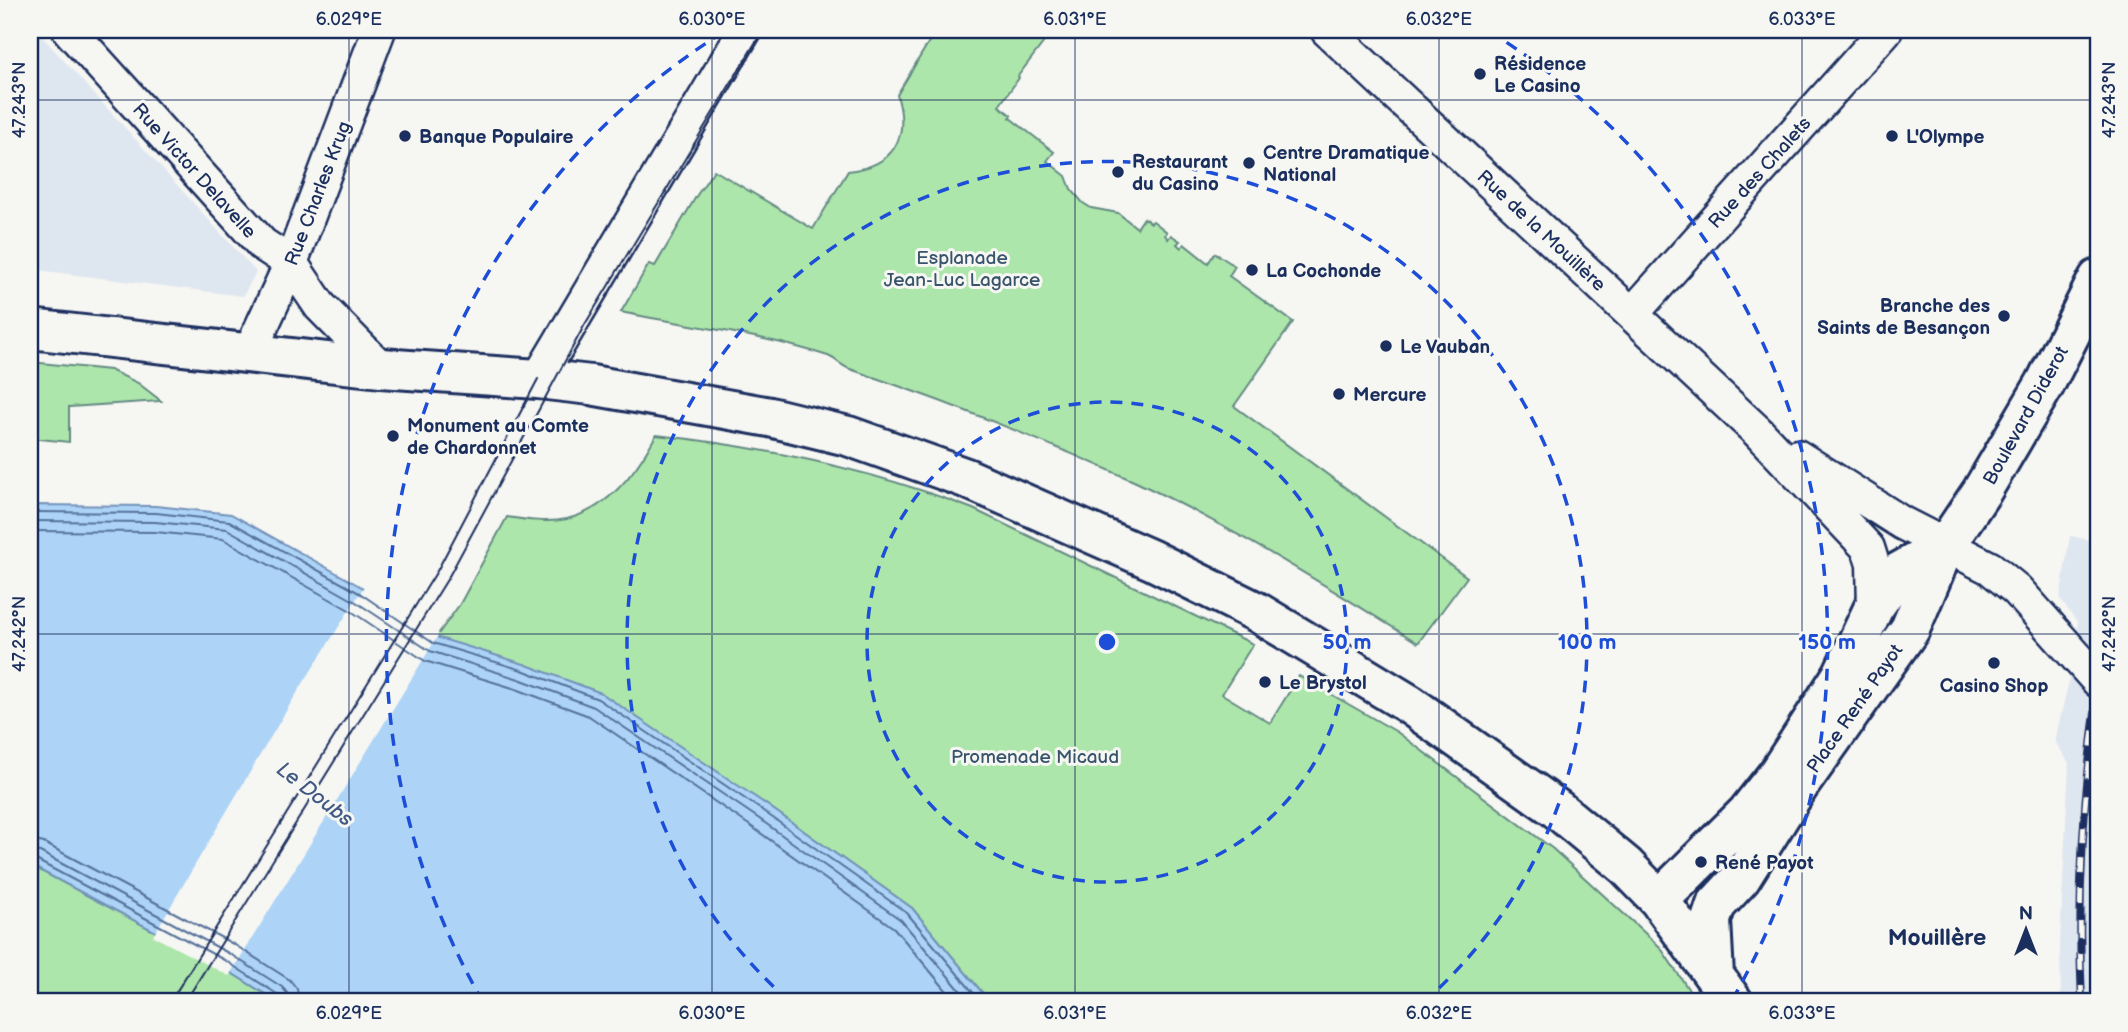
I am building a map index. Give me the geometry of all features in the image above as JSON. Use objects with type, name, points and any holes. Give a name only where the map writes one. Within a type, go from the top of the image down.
[{"type":"main road","name":"Boulevard Diderot","points":[[1945,547],[1982,491],[2045,384],[2098,279]]},
{"type":"main road","points":[[30,329],[381,368],[591,385],[770,417],[848,436],[966,478],[1152,560],[1257,612],[1409,704],[1557,809],[1626,866],[1659,900],[1724,989]]},
{"type":"main road","name":"Place René Payot","points":[[1659,900],[1747,813],[1777,775],[1842,674],[1874,607],[1899,572],[1945,547]]},
{"type":"main road","name":"Place René Payot","points":[[1724,989],[1711,920],[1716,905],[1741,878],[1798,787],[1910,629],[1945,547]]},
{"type":"street","name":"Rue Victor Delavelle","points":[[69,30],[262,244],[291,262],[320,306],[381,368]]},
{"type":"street","name":"Rue Charles Krug","points":[[249,354],[291,262],[379,30]]},
{"type":"street","points":[[538,379],[745,30]]},
{"type":"street","name":"Rue de la Mouillère","points":[[1327,30],[1757,431],[1868,548],[1873,564],[1874,607]]},
{"type":"street","name":"Rue des Chalets","points":[[1632,314],[1886,30]]},
{"type":"street","name":"Rue de la Mouillère","points":[[1757,431],[1902,523],[1990,568],[2017,590],[2098,681]]},
{"type":"shaded area","points":[[30,30],[36,30],[256,272],[243,296],[30,269]]},
{"type":"shaded area","points":[[2098,504],[2098,1002],[2061,1002],[2060,942],[2069,763],[2055,741],[2078,623],[2060,599],[2070,536],[2089,540]]},
{"type":"green space","name":"Esplanade Jean-Luc Lagarce","points":[[936,30],[1053,30],[999,106],[1011,115],[1010,118],[1054,152],[1047,161],[1066,176],[1071,189],[1083,203],[1091,208],[1118,213],[1137,228],[1144,218],[1151,223],[1153,221],[1167,232],[1165,235],[1168,239],[1171,235],[1180,241],[1177,244],[1181,248],[1184,244],[1208,263],[1215,253],[1235,266],[1229,276],[1293,322],[1234,406],[1467,577],[1418,643],[1279,558],[1208,519],[1136,482],[1030,436],[850,369],[828,356],[803,348],[621,312],[649,264],[655,266],[714,170],[813,229],[848,171],[877,163],[895,147],[901,124],[897,95]]},
{"type":"green space","points":[[30,362],[110,370],[138,383],[161,401],[69,407],[69,442],[30,438]]},
{"type":"green space","name":"Promenade Micaud","points":[[656,435],[816,461],[934,495],[973,509],[1253,644],[1222,694],[1270,723],[1299,676],[1397,732],[1553,849],[1660,947],[1697,1002],[990,1002],[912,908],[767,805],[704,764],[436,637],[460,604],[507,517],[537,521],[560,520],[596,507],[609,498],[631,475]]},
{"type":"green space","points":[[30,865],[222,967],[278,1002],[30,1002]]},
{"type":"water","name":"Le Doubs","points":[[30,505],[156,506],[231,514],[365,589],[436,637],[524,664],[601,693],[767,805],[912,908],[990,1002],[278,1002],[222,967],[30,865]]},
{"type":"pier","points":[[365,585],[439,634],[229,976],[153,936],[292,701]]},
{"type":"tram line","points":[[185,1002],[448,578],[584,326],[763,30]]},
{"type":"tram line","points":[[170,1002],[437,571],[538,379]]},
{"type":"railway","points":[[2082,1002],[2082,846],[2098,691]]},
{"type":"railway","points":[[2098,866],[2098,985]]},
{"type":"place","name":"Résidence Le Casino","points":[[1480,74]]},
{"type":"place","name":"Banque Populaire","points":[[405,136]]},
{"type":"place","name":"L'Olympe","points":[[1892,136]]},
{"type":"place","name":"Centre Dramatique National","points":[[1249,163]]},
{"type":"place","name":"Restaurant du Casino","points":[[1118,172]]},
{"type":"place","name":"La Cochonde","points":[[1252,270]]},
{"type":"place","name":"Branche des Saints de Besançon","points":[[2004,316]]},
{"type":"place","name":"Le Vauban","points":[[1386,346]]},
{"type":"place","name":"Mercure","points":[[1339,394]]},
{"type":"place","name":"Monument au Comte de Chardonnet","points":[[393,436]]},
{"type":"place","name":"Casino Shop","points":[[1994,663]]},
{"type":"place","name":"Le Brystol","points":[[1265,682]]},
{"type":"place","name":"René Payot","points":[[1701,862]]},
{"type":"district","name":"Mouillère","points":[[1937,937]]}]
